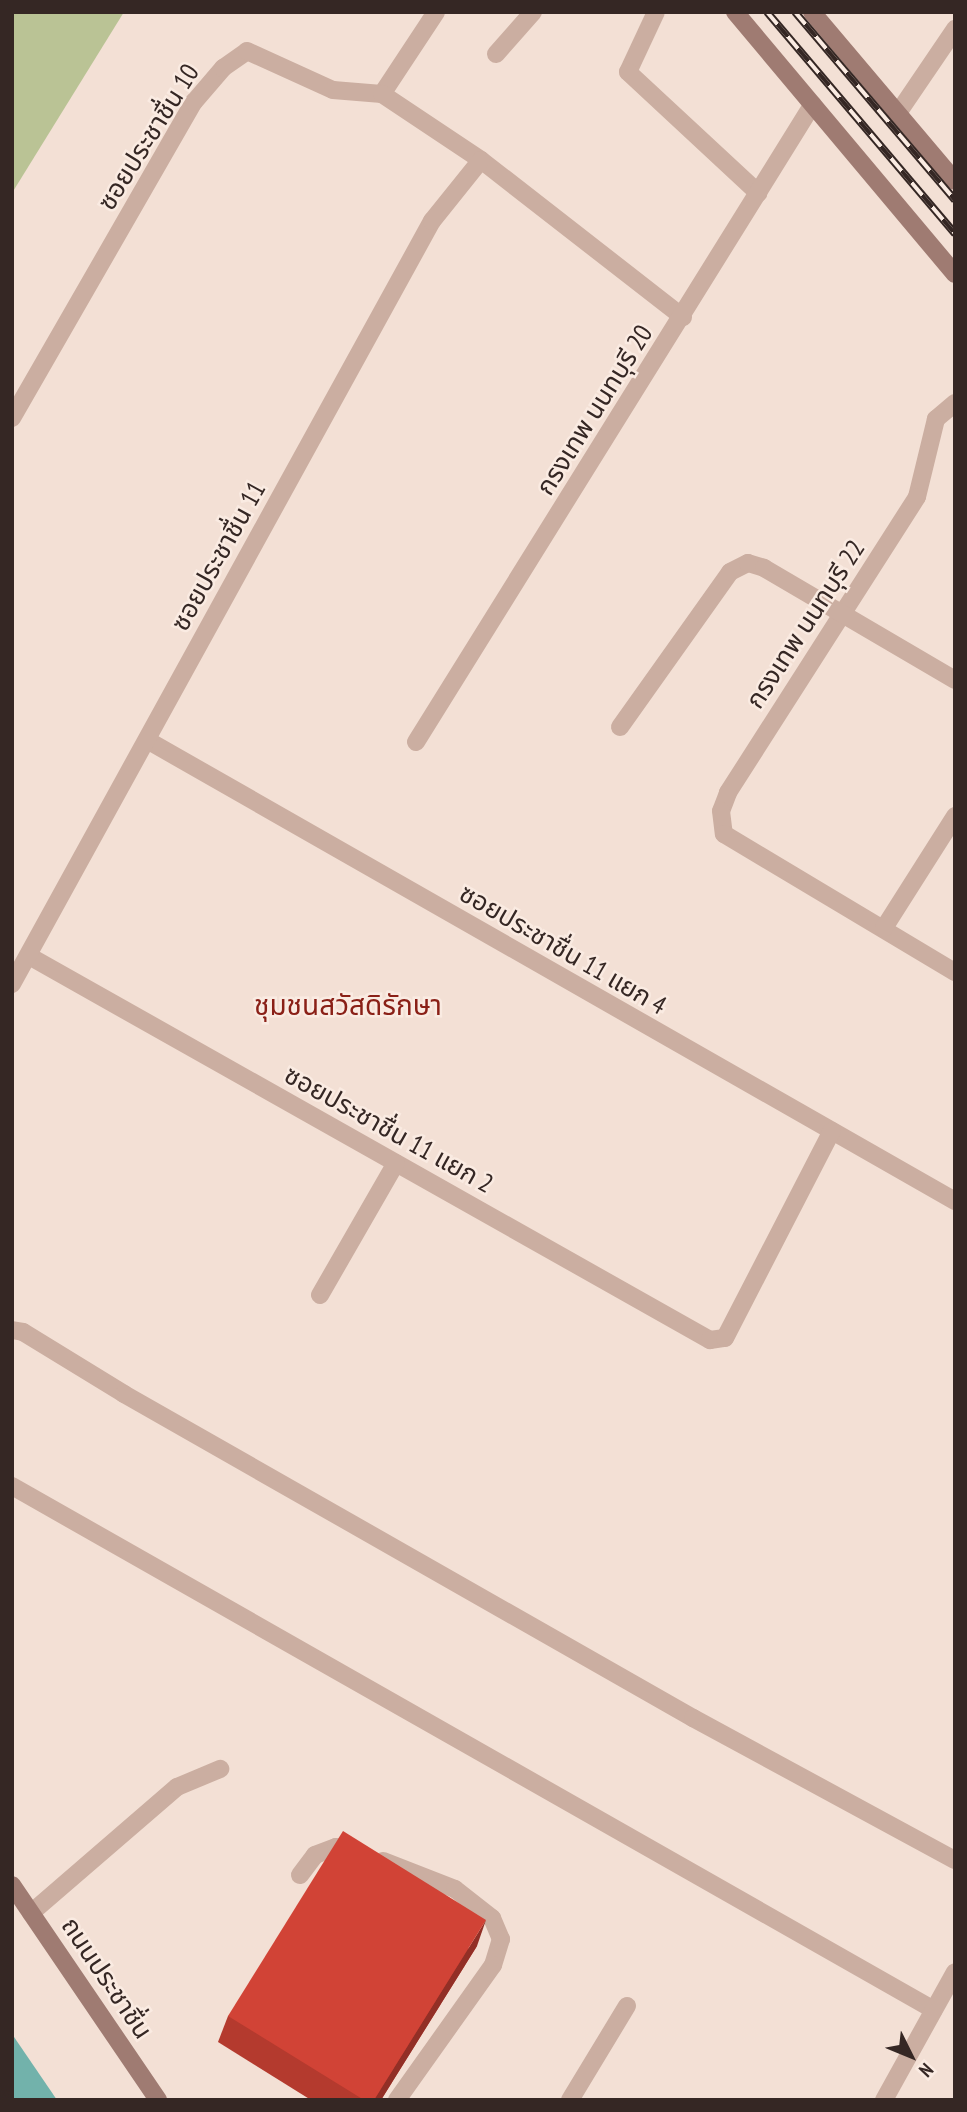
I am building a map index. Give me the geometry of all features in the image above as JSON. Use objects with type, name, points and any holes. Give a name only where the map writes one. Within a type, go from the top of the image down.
[{"type":"main road","points":[[735,12],[955,274]]},
{"type":"main road","points":[[812,12],[955,181]]},
{"type":"main road","name":"ถนนประชาชื่น","points":[[12,1885],[158,2100]]},
{"type":"street","points":[[382,94],[436,12]]},
{"type":"street","points":[[496,54],[533,12]]},
{"type":"street","points":[[656,12],[628,72],[758,192]]},
{"type":"street","points":[[898,113],[955,29]]},
{"type":"street","name":"ซอยประชาชื่น 10","points":[[12,418],[194,103],[223,68],[247,51],[333,90],[382,94],[481,160],[683,317]]},
{"type":"street","name":"กรงเทพ นนทบุรี 20","points":[[416,742],[683,317],[813,104]]},
{"type":"street","name":"ซอยประชาชื่น 11","points":[[12,984],[432,221],[481,160]]},
{"type":"street","name":"กรงเทพ นนทบุรี 22","points":[[955,403],[936,419],[917,498],[728,793],[720,811],[724,834],[955,972]]},
{"type":"street","points":[[620,727],[730,572],[748,563],[764,568],[955,680]]},
{"type":"street","name":"ซอยประชาชื่น 11 แยก 4","points":[[147,740],[955,1201]]},
{"type":"street","points":[[884,928],[955,816]]},
{"type":"street","name":"ซอยประชาชื่น 11 แยก 2","points":[[29,956],[710,1340],[725,1338],[832,1131]]},
{"type":"street","points":[[320,1295],[396,1163]]},
{"type":"street","points":[[12,1331],[23,1332],[124,1394],[694,1718],[955,1860]]},
{"type":"street","points":[[12,1486],[934,2010]]},
{"type":"street","points":[[31,1913],[177,1787],[220,1769]]},
{"type":"street","points":[[300,1875],[315,1855],[336,1847],[359,1851],[454,1889],[492,1919],[501,1939],[493,1965],[397,2100]]},
{"type":"street","points":[[884,2100],[955,1972]]},
{"type":"street","points":[[570,2100],[627,2006]]},
{"type":"green space","points":[[12,12],[124,12],[12,193]]},
{"type":"water","points":[[12,2034],[57,2100],[12,2100]]},
{"type":"building","points":[[343,1831],[486,1920],[374,2100],[364,2100],[228,2016]]},
{"type":"railway","points":[[767,12],[955,234]]},
{"type":"railway","points":[[795,12],[955,200]]},
{"type":"district","name":"ชุมชนสวัสดิรักษา","points":[[348,1005]]}]
